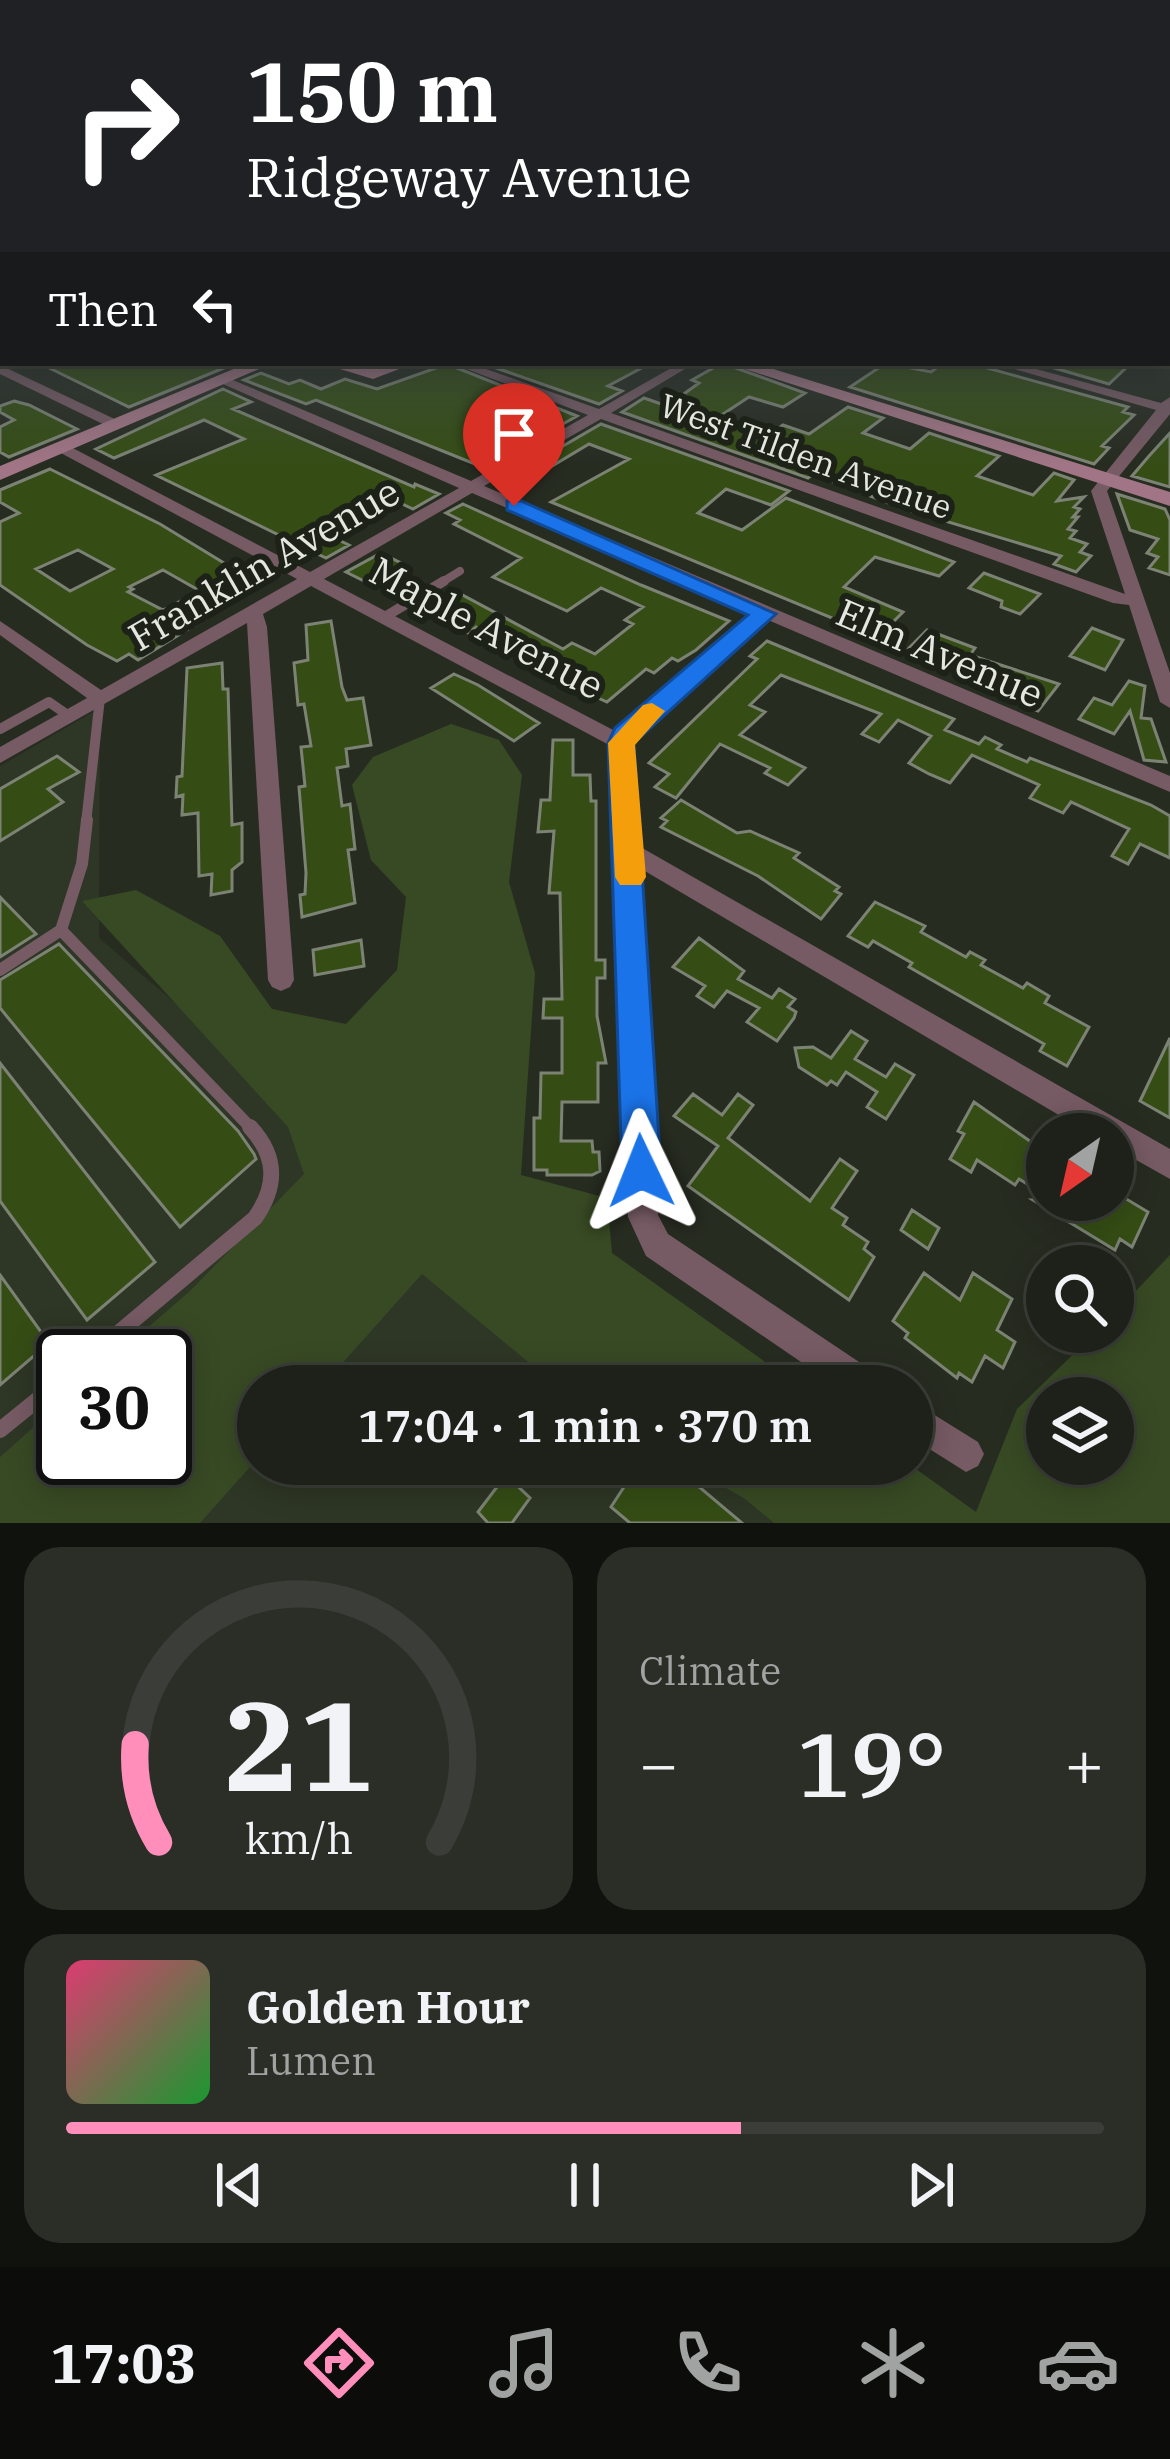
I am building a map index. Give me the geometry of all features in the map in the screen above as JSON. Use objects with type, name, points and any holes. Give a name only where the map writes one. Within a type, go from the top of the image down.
[{"type":"street","points":[[0,474],[258,366]]},
{"type":"street","points":[[342,366],[373,373],[396,366]]},
{"type":"street","name":"West Tilden Avenue","points":[[465,366],[1119,599],[1136,601]]},
{"type":"street","name":"Franklin Avenue","points":[[0,756],[684,366]]},
{"type":"street","points":[[745,366],[1170,499]]},
{"type":"street","points":[[1012,366],[1168,406],[1099,491],[1170,702]]},
{"type":"street","points":[[0,369],[116,425]]},
{"type":"street","name":"Elm Avenue","points":[[223,381],[1170,785]]},
{"type":"street","name":"Maple Avenue","points":[[62,448],[621,743]]},
{"type":"street","points":[[253,612],[258,627],[280,980]]},
{"type":"street","points":[[764,614],[621,743],[630,851],[645,1226],[657,1245],[834,1365]]},
{"type":"street","points":[[0,626],[100,698]]},
{"type":"street","points":[[630,851],[1170,1165]]},
{"type":"street","points":[[933,1432],[966,1454]]},
{"type":"lane","points":[[383,617],[460,571]]},
{"type":"lane","points":[[0,970],[62,930],[82,864],[100,698]]},
{"type":"lane","points":[[0,729],[49,702],[69,716]]},
{"type":"lane","points":[[62,930],[266,1144],[275,1170],[272,1196],[255,1218],[124,1329]]},
{"type":"lane","points":[[0,1430],[36,1401]]},
{"type":"path","points":[[710,366],[712,370]]},
{"type":"shaded area","points":[[100,708],[99,938],[599,1365],[300,1365],[366,1291],[192,1344],[192,1329],[36,1329],[36,1472],[0,1509],[0,766]]},
{"type":"shaded area","points":[[237,1434],[237,1485],[752,1485],[802,1523],[156,1523]]},
{"type":"green space","points":[[451,724],[499,740],[522,775],[509,882],[535,973],[521,1175],[607,1198],[612,1253],[769,1365],[532,1365],[422,1274],[341,1365],[237,1365],[237,1482],[200,1523],[0,1523],[0,1457],[36,1425],[36,1485],[192,1485],[192,1329],[146,1329],[190,1291],[304,1174],[288,1127],[82,901],[136,890],[220,936],[272,1009],[346,1024],[397,970],[406,897],[371,860],[352,785],[373,757]]},
{"type":"green space","points":[[1170,1255],[1170,1523],[774,1523],[721,1485],[933,1485],[933,1481],[976,1512],[1017,1409],[1026,1400],[1026,1485],[1134,1485],[1134,1377],[1050,1377],[1074,1353],[1134,1353],[1134,1293]]},
{"type":"building","points":[[45,366],[229,366],[129,407]]},
{"type":"building","points":[[452,366],[577,416],[485,468],[316,400],[306,404],[244,380],[261,373],[321,389],[345,379],[377,389]]},
{"type":"building","points":[[491,366],[645,366],[608,386],[622,391],[599,404]]},
{"type":"building","points":[[717,366],[730,366],[805,393],[783,407],[749,397],[714,420],[766,437],[783,425],[809,434],[848,407],[883,418],[863,433],[910,449],[929,433],[999,456],[977,476],[1033,495],[1054,473],[1074,480],[1057,501],[1084,497],[1074,507],[1080,509],[1073,517],[1078,517],[1068,529],[1076,531],[1070,538],[1087,544],[1080,552],[1091,556],[1076,572],[1054,564],[1061,556],[899,507],[813,474],[808,478],[622,412],[644,398],[667,406],[699,383],[692,380]]},
{"type":"building","points":[[882,366],[931,372],[939,366],[980,366],[1128,407],[1123,412],[1134,415],[1102,446],[1109,448],[1094,464],[850,387]]},
{"type":"building","points":[[1047,366],[1128,366],[1109,384]]},
{"type":"building","points":[[223,389],[251,402],[233,409],[439,494],[413,509],[400,503],[376,517],[366,513],[326,534],[349,545],[326,558],[156,475],[244,439],[204,420],[114,458],[96,449]]},
{"type":"building","points":[[14,401],[77,429],[9,457],[0,452],[0,427],[14,420],[0,412],[0,406]]},
{"type":"building","points":[[601,424],[789,491],[771,505],[726,489],[698,513],[742,530],[786,498],[954,562],[939,576],[875,557],[844,587],[903,612],[878,637],[551,502],[629,459],[589,444],[522,484],[508,478]]},
{"type":"building","points":[[1170,433],[1170,487],[1132,476],[1149,456]]},
{"type":"building","points":[[50,469],[160,524],[260,585],[138,660],[129,654],[117,661],[0,585],[0,522],[19,513],[0,502],[0,490]],"holes":[[[78,550],[113,569],[70,591],[36,569]],[[163,570],[200,591],[163,610],[128,592],[133,589],[129,587]]]},
{"type":"building","points":[[1117,494],[1165,509],[1170,520],[1170,575],[1149,568],[1158,557],[1147,553],[1158,539],[1130,530]]},
{"type":"building","points":[[463,504],[729,621],[678,661],[672,658],[654,673],[646,669],[607,702],[541,671],[546,667],[476,627],[468,633],[424,611],[455,591],[563,649],[572,643],[595,654],[633,624],[625,620],[643,607],[601,588],[567,611],[493,577],[521,558],[454,524],[460,520],[446,513]]},
{"type":"building","points":[[381,553],[405,565],[372,585],[346,572]]},
{"type":"building","points":[[984,573],[1040,594],[1020,614],[1001,607],[1002,601],[969,588]]},
{"type":"building","points":[[331,621],[342,687],[347,700],[363,698],[371,745],[346,749],[348,766],[337,768],[342,806],[350,804],[355,849],[348,850],[355,903],[302,917],[300,895],[305,894],[306,873],[301,747],[311,746],[304,704],[298,705],[294,663],[308,660],[306,625]]},
{"type":"building","points":[[1092,628],[1123,640],[1105,670],[1070,656]]},
{"type":"building","points":[[927,630],[975,648],[970,655],[1059,684],[1038,711],[1019,704],[1027,695],[972,678],[908,649]]},
{"type":"building","points":[[767,641],[954,719],[945,730],[979,744],[985,737],[1001,745],[997,749],[1027,762],[1030,758],[1151,805],[1170,816],[1170,858],[1140,844],[1128,864],[1112,856],[1129,829],[1071,802],[1063,813],[1030,798],[1039,785],[972,755],[950,783],[929,774],[909,763],[931,736],[898,720],[879,742],[862,734],[881,714],[781,675],[750,705],[765,712],[740,735],[805,768],[788,785],[765,773],[770,768],[720,744],[676,798],[655,787],[669,774],[649,763],[757,659],[750,656]]},
{"type":"building","points":[[222,663],[223,689],[228,689],[232,825],[242,823],[242,862],[232,870],[232,891],[211,895],[212,874],[199,876],[198,813],[182,815],[183,795],[176,797],[177,777],[182,776],[187,668]]},
{"type":"building","points":[[454,674],[539,723],[514,741],[431,688]]},
{"type":"building","points":[[1129,681],[1145,686],[1141,718],[1151,719],[1166,762],[1144,760],[1130,711],[1114,734],[1079,719],[1094,698],[1112,705]]},
{"type":"building","points":[[553,740],[573,740],[573,775],[590,775],[591,801],[596,801],[596,960],[605,960],[605,978],[597,978],[597,1016],[606,1063],[598,1063],[598,1102],[562,1102],[561,1141],[592,1141],[593,1152],[599,1152],[600,1171],[592,1175],[547,1175],[547,1170],[534,1170],[534,1118],[540,1118],[541,1073],[562,1073],[562,1018],[543,1018],[544,999],[562,999],[560,893],[549,893],[554,831],[538,832],[541,800],[550,800]]},
{"type":"building","points":[[57,756],[79,772],[48,789],[63,802],[0,841],[0,789]]},
{"type":"building","points":[[681,800],[737,833],[750,831],[799,853],[794,858],[839,887],[835,891],[841,894],[821,919],[758,876],[661,827],[667,821],[661,818]]},
{"type":"building","points":[[0,897],[36,934],[0,957]]},
{"type":"building","points":[[875,902],[925,926],[921,932],[966,957],[970,952],[985,960],[981,965],[1023,988],[1027,983],[1049,996],[1045,1003],[1089,1027],[1067,1066],[1040,1051],[1044,1044],[909,967],[912,963],[873,941],[868,947],[848,936]]},
{"type":"building","points":[[699,938],[744,971],[738,979],[772,998],[779,989],[795,999],[788,1007],[796,1012],[794,1018],[777,1041],[747,1022],[759,1008],[727,991],[714,1007],[697,996],[705,986],[673,967]]},
{"type":"building","points":[[361,940],[364,966],[315,975],[313,950]]},
{"type":"building","points":[[59,944],[238,1131],[254,1154],[256,1159],[180,1227],[0,1008],[0,980]]},
{"type":"building","points":[[851,1031],[867,1041],[855,1059],[886,1077],[895,1064],[914,1075],[886,1119],[867,1107],[877,1092],[846,1072],[837,1085],[831,1081],[827,1085],[799,1067],[795,1048],[813,1047],[831,1058]]},
{"type":"building","points":[[1170,1038],[1170,1118],[1140,1101]]},
{"type":"building","points":[[0,1063],[155,1262],[87,1320],[0,1201]]},
{"type":"building","points":[[693,1094],[722,1115],[738,1094],[753,1105],[728,1138],[810,1201],[840,1159],[857,1171],[832,1208],[847,1218],[843,1225],[868,1242],[864,1249],[874,1257],[849,1300],[688,1186],[718,1146],[674,1116]]},
{"type":"building","points":[[974,1102],[1026,1138],[1026,1183],[1019,1179],[1015,1185],[977,1160],[971,1172],[950,1159],[964,1134],[958,1131]]},
{"type":"building","points":[[1134,1204],[1148,1212],[1133,1245],[1120,1239],[1117,1245],[1107,1245],[1067,1221],[1134,1221]]},
{"type":"building","points":[[912,1210],[939,1228],[928,1249],[901,1230]]},
{"type":"building","points":[[924,1273],[960,1300],[973,1273],[1012,1299],[997,1330],[1015,1342],[1003,1368],[985,1356],[972,1382],[959,1373],[957,1378],[905,1338],[908,1333],[893,1321]]},
{"type":"building","points":[[0,1275],[39,1329],[36,1354],[0,1385]]},
{"type":"building","points":[[498,1485],[516,1485],[530,1498],[512,1523],[488,1523],[478,1512]]},
{"type":"building","points":[[625,1485],[697,1485],[742,1523],[630,1523],[611,1507]]},
{"type":"slow traffic","points":[[631,877],[621,743],[652,711]]},
{"type":"route","points":[[514,506],[764,614],[621,743],[630,851],[641,1171]]}]
